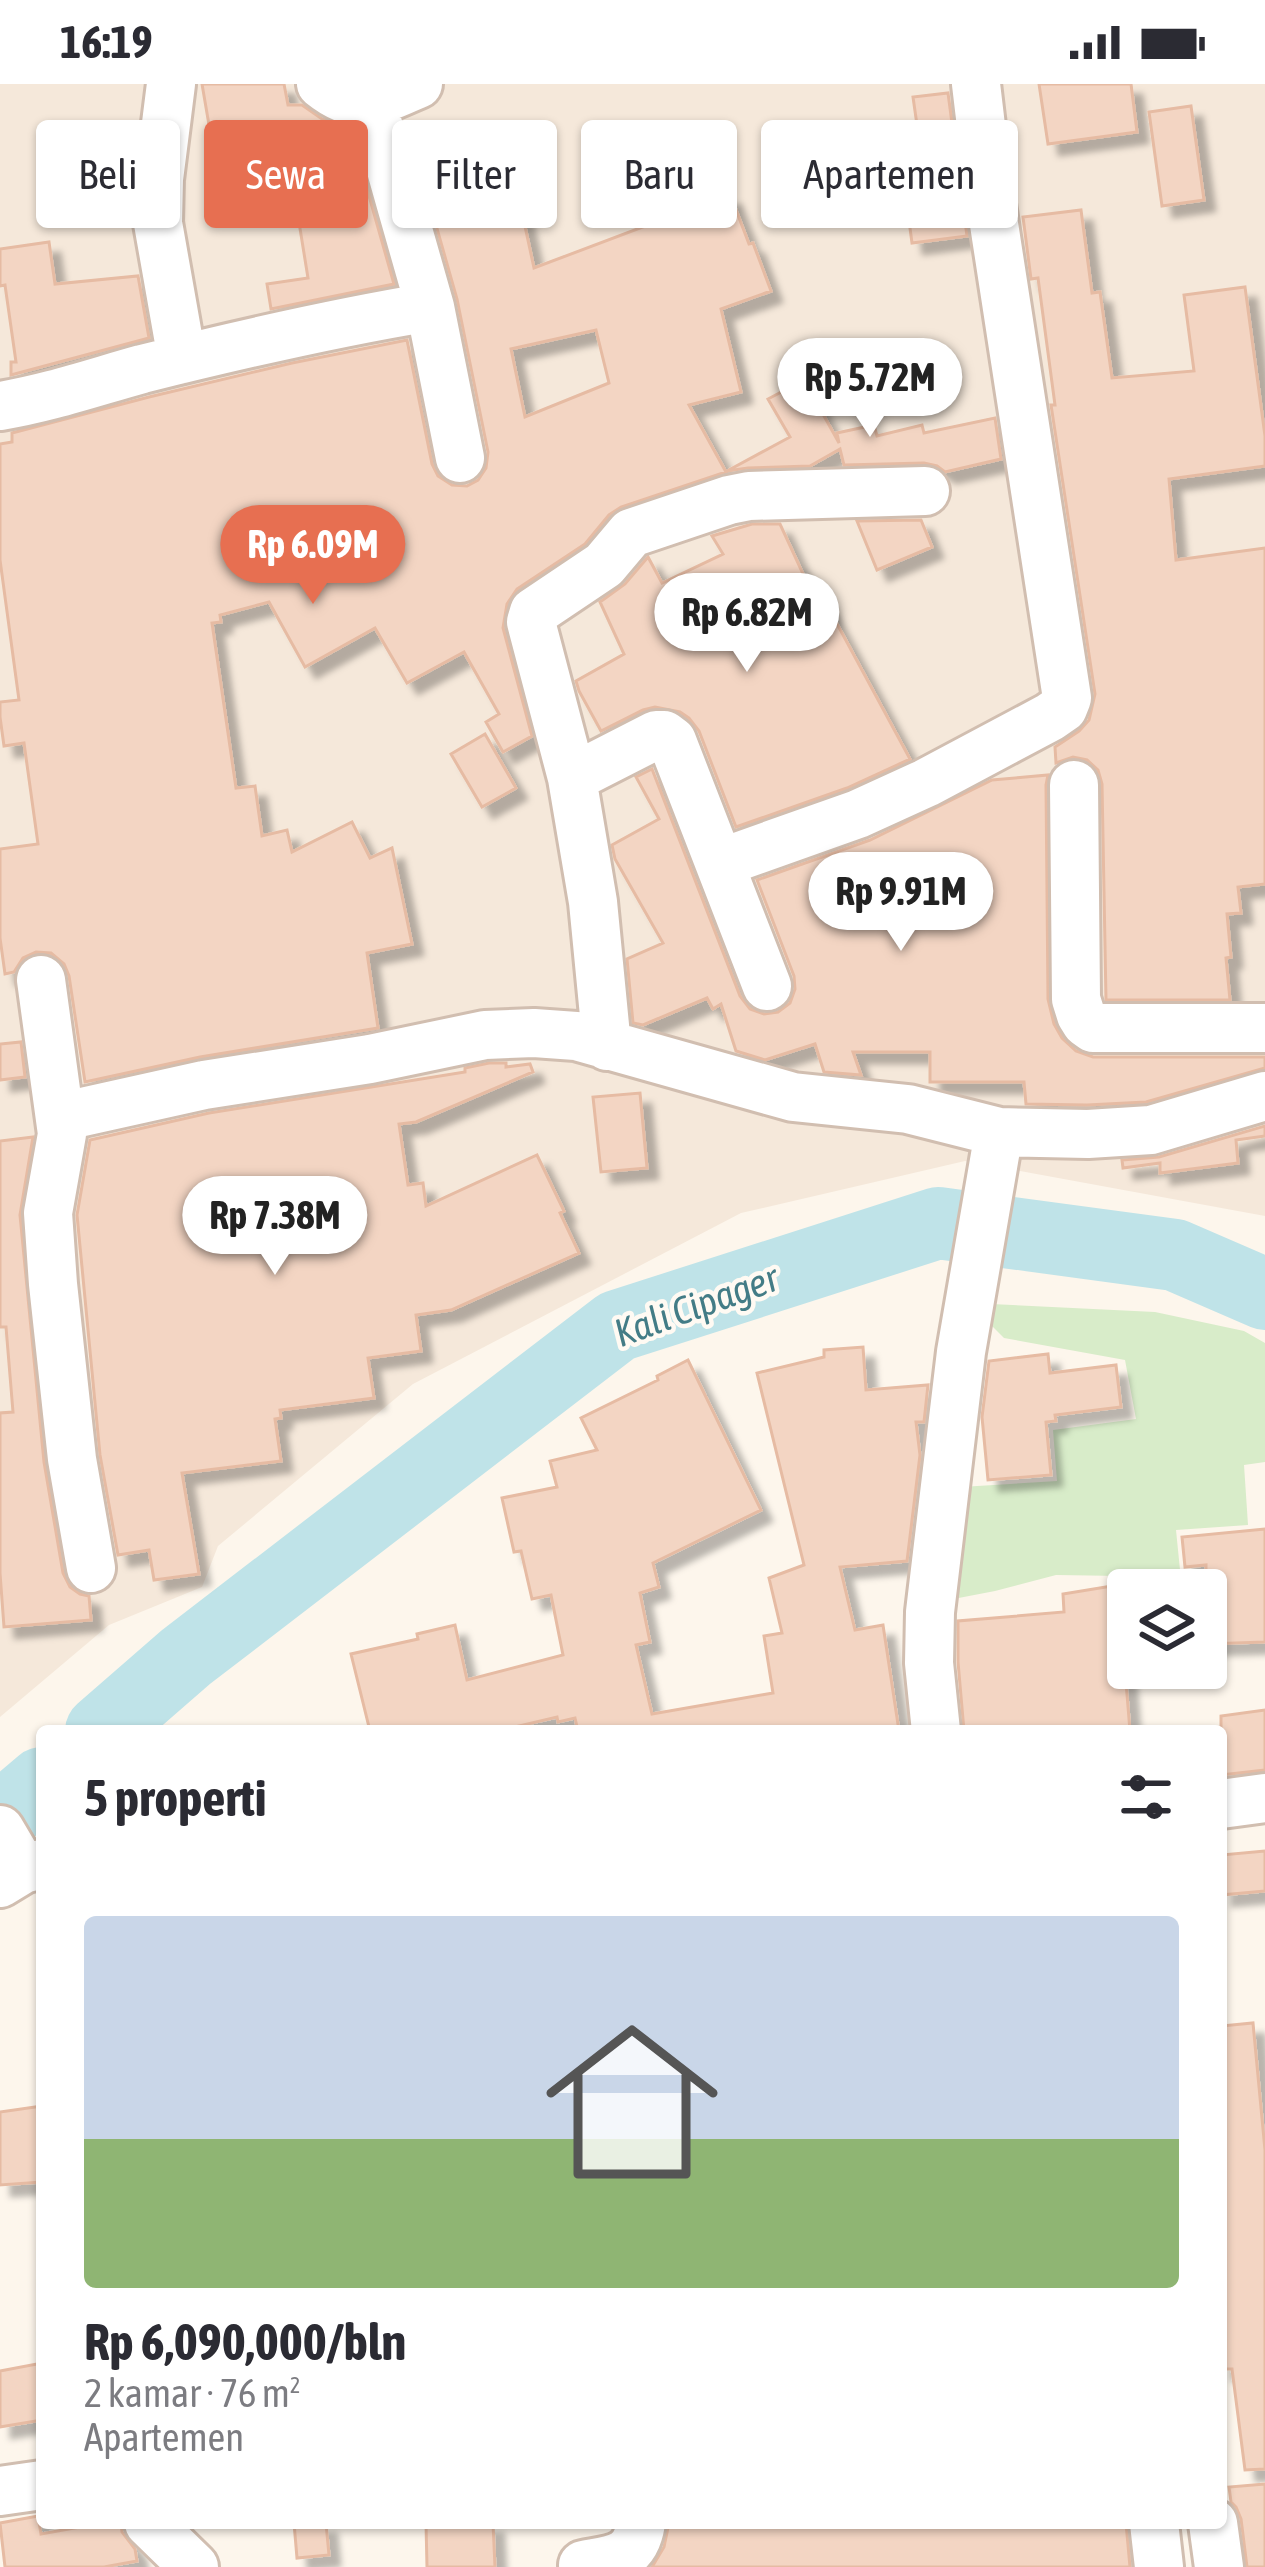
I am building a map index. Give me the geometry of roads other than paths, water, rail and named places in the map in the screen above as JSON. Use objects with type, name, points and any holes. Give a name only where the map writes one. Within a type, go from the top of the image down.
[{"type":"street","points":[[171,84],[158,223],[182,359]]},
{"type":"street","points":[[321,84],[346,101],[372,103],[418,84]]},
{"type":"street","points":[[720,863],[857,814],[926,783],[1050,717],[1063,708],[1067,698],[976,84]]},
{"type":"street","points":[[372,103],[430,307],[460,458]]},
{"type":"street","points":[[0,406],[332,323],[430,307]]},
{"type":"street","points":[[607,1046],[593,902],[572,778],[531,622],[534,612],[604,565],[631,533],[729,500],[925,491]]},
{"type":"street","points":[[572,778],[656,735],[672,741],[767,986]]},
{"type":"street","points":[[1074,785],[1076,999],[1086,1023],[1094,1028],[1265,1028]]},
{"type":"street","points":[[41,980],[60,1117],[60,1156],[48,1213],[72,1459],[91,1568]]},
{"type":"street","points":[[60,1117],[204,1084],[370,1059],[485,1035],[534,1033],[576,1036],[793,1097],[908,1109],[999,1132],[1151,1130],[1265,1096]]},
{"type":"street","points":[[935,1725],[929,1663],[931,1612],[961,1352],[999,1132]]},
{"type":"street","points":[[1227,1803],[1265,1798]]},
{"type":"street","points":[[0,2491],[36,2486]]},
{"type":"street","points":[[155,2529],[194,2567]]},
{"type":"street","points":[[584,2565],[620,2558],[630,2551],[640,2529]]},
{"type":"street","points":[[1155,2529],[1159,2567]]},
{"type":"street","points":[[1214,2529],[1220,2567]]},
{"type":"waterway","name":"Kali Cipager","points":[[108,1725],[186,1657],[617,1326],[938,1223],[1175,1255],[1265,1294]]},
{"type":"waterway","name":"Kali Cipager","points":[[0,1819],[36,1788]]}]
